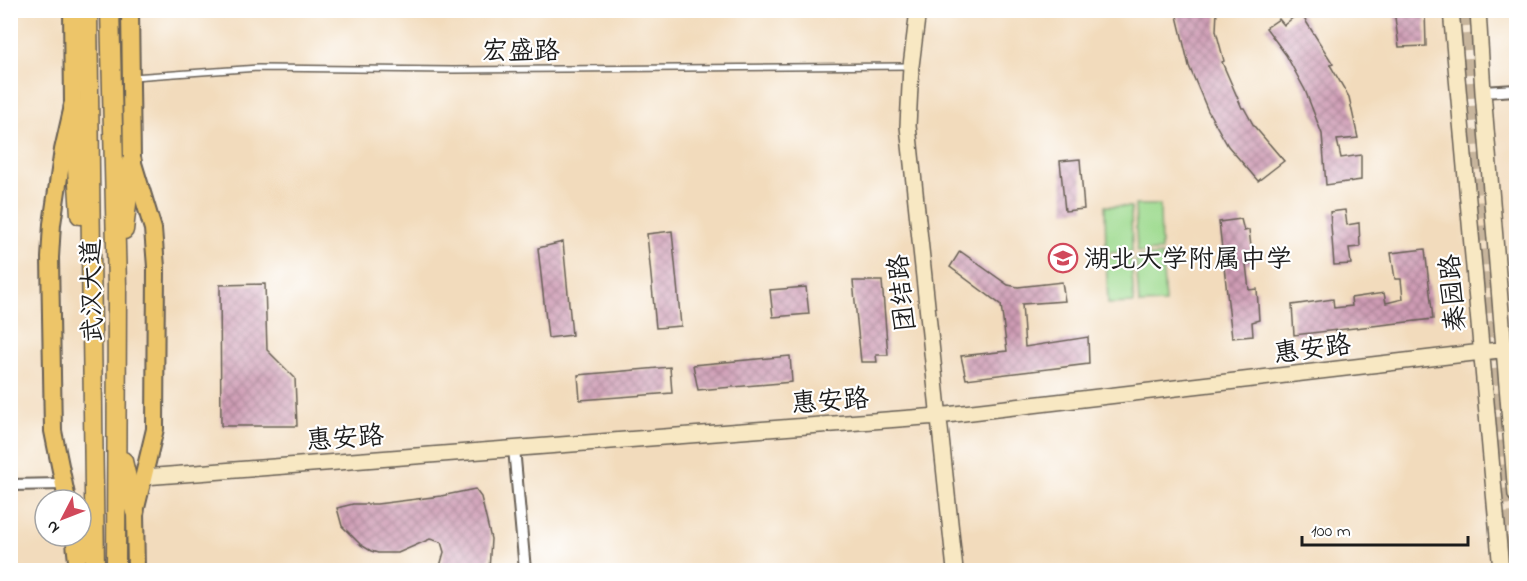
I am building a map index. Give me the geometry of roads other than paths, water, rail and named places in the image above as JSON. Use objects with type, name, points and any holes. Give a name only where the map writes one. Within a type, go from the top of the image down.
[{"type":"highway","name":"武汉大道","points":[[86,563],[93,459],[88,10]]},
{"type":"highway","name":"武汉大道","points":[[110,10],[117,286],[116,561]]},
{"type":"highway","points":[[73,106],[78,203],[90,279]]},
{"type":"highway","points":[[117,286],[132,160]]},
{"type":"highway","points":[[117,436],[135,512]]},
{"type":"highway","points":[[88,488],[93,459]]},
{"type":"highway","points":[[83,548],[86,563]]},
{"type":"main road","points":[[64,488],[53,431],[50,258],[58,182],[73,106],[72,10]]},
{"type":"main road","points":[[130,10],[132,160],[153,228],[156,267],[155,429],[135,512],[136,570]]},
{"type":"main road","points":[[79,548],[86,563]]},
{"type":"street","name":"团结路","points":[[918,10],[911,66],[908,126],[955,570]]},
{"type":"street","name":"秦园路","points":[[1451,10],[1501,570]]},
{"type":"street","name":"秦园路","points":[[1478,10],[1483,92],[1510,349],[1516,495]]},
{"type":"street","points":[[1483,92],[1516,90]]},
{"type":"street","name":"惠安路","points":[[144,477],[938,416],[1510,349]]},
{"type":"street","points":[[514,448],[525,570]]},
{"type":"street","points":[[10,485],[34,488]]},
{"type":"lane","name":"宏盛路","points":[[131,77],[258,68],[464,70],[911,66]]},
{"type":"tunnel","points":[[1467,10],[1510,570]]},
{"type":"place","name":"湖北大学附属中学","points":[[1063,258]]}]
